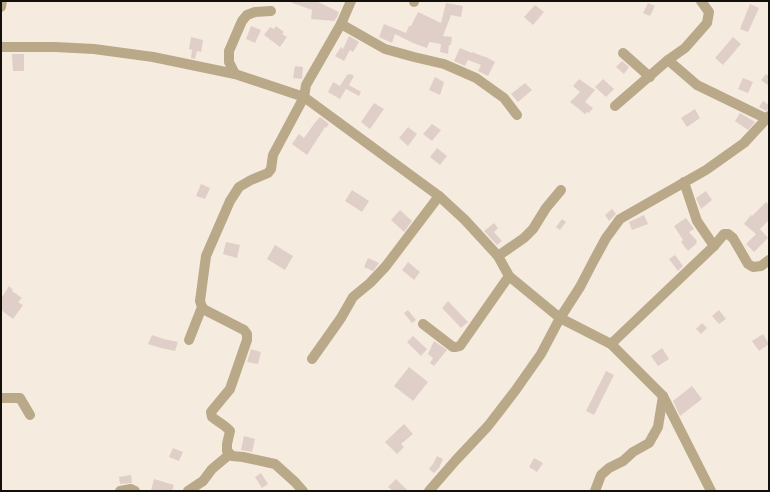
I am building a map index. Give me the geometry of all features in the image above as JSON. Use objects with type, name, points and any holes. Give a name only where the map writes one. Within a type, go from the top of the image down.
[{"type":"street","points":[[1,7],[2,1]]},
{"type":"street","points":[[303,491],[275,464],[232,456],[227,451],[230,431],[226,426],[212,417],[211,412],[230,389],[247,340],[247,334],[244,330],[205,310],[200,301],[206,256],[230,201],[239,187],[268,173],[272,169],[273,155],[304,98],[306,85],[341,24],[351,1]]},
{"type":"street","points":[[615,106],[668,60],[685,48],[707,23],[709,12],[701,1]]},
{"type":"street","points":[[235,74],[229,62],[229,51],[242,21],[247,15],[255,12],[270,11]]},
{"type":"street","points":[[341,24],[385,49],[444,64],[476,78],[504,98],[517,115]]},
{"type":"street","points":[[1,46],[94,49],[153,57],[235,74],[304,98],[439,196],[465,220],[498,256],[508,276],[560,318],[611,344],[663,396],[711,491]]},
{"type":"street","points":[[623,53],[650,77]]},
{"type":"street","points":[[429,491],[488,426],[541,354],[560,318],[580,287],[606,238],[620,219],[706,170],[744,143],[768,117],[697,86],[668,60]]},
{"type":"street","points":[[684,182],[697,221],[714,246]]},
{"type":"street","points":[[498,256],[524,238],[533,229],[546,208],[561,190]]},
{"type":"street","points":[[312,359],[341,318],[353,297],[370,283],[386,266],[439,196]]},
{"type":"street","points":[[611,344],[714,246],[724,234],[728,234],[733,238],[748,264],[753,267],[761,266],[769,260]]},
{"type":"street","points":[[423,324],[453,347],[460,346],[508,276]]},
{"type":"street","points":[[188,340],[202,307]]},
{"type":"street","points":[[594,491],[601,475],[609,468],[623,461],[633,452],[649,443],[658,427],[663,396]]},
{"type":"street","points":[[1,398],[20,398],[30,415]]},
{"type":"street","points":[[188,491],[203,481],[212,469],[230,454]]},
{"type":"street","points":[[120,491],[131,489],[135,491]]},
{"type":"building","points":[[290,1],[316,1],[339,12],[335,21],[311,19],[312,10]]},
{"type":"building","points":[[446,3],[463,6],[461,17],[451,15],[443,36],[452,37],[448,54],[440,52],[441,44],[429,42],[427,48],[395,34],[392,43],[379,37],[384,24],[406,33],[418,12],[441,23]]},
{"type":"building","points":[[648,3],[655,6],[650,16],[643,13]]},
{"type":"building","points":[[750,4],[759,8],[748,32],[740,29]]},
{"type":"building","points":[[535,5],[544,12],[533,25],[524,17]]},
{"type":"building","points":[[251,26],[261,30],[255,43],[246,39]]},
{"type":"building","points":[[276,26],[284,32],[282,34],[287,37],[280,47],[264,35],[270,27],[274,29]]},
{"type":"building","points":[[349,36],[359,42],[353,52],[350,50],[344,61],[335,56],[341,47],[343,49]]},
{"type":"building","points":[[191,37],[203,40],[201,52],[197,51],[195,59],[191,58],[192,50],[189,49]]},
{"type":"building","points":[[733,37],[741,44],[723,65],[715,58]]},
{"type":"building","points":[[460,48],[486,57],[495,62],[488,76],[478,71],[481,65],[468,60],[465,66],[454,61]]},
{"type":"building","points":[[12,54],[24,54],[24,71],[13,71]]},
{"type":"building","points":[[622,61],[629,67],[624,74],[616,67]]},
{"type":"building","points":[[295,66],[303,67],[302,79],[293,78]]},
{"type":"building","points":[[350,74],[354,76],[349,85],[361,92],[359,96],[346,89],[340,99],[328,92],[333,82],[340,86],[347,75]]},
{"type":"building","points":[[766,74],[769,76],[769,86],[761,80]]},
{"type":"building","points":[[435,77],[444,82],[440,95],[429,90]]},
{"type":"building","points":[[743,78],[753,82],[748,93],[738,89]]},
{"type":"building","points":[[579,79],[595,90],[585,102],[593,108],[589,113],[587,112],[585,114],[570,102],[580,92],[573,86]]},
{"type":"building","points":[[603,79],[614,89],[606,97],[595,87]]},
{"type":"building","points":[[525,83],[532,90],[518,102],[511,94]]},
{"type":"building","points":[[763,101],[769,105],[768,110],[766,111],[759,107]]},
{"type":"building","points":[[374,103],[384,109],[370,129],[361,122]]},
{"type":"building","points":[[695,109],[700,118],[687,127],[681,118]]},
{"type":"building","points":[[740,113],[755,122],[748,130],[735,121]]},
{"type":"building","points":[[320,117],[329,124],[326,128],[325,127],[307,155],[292,144],[299,134],[304,138]]},
{"type":"building","points":[[432,124],[441,130],[432,141],[423,134]]},
{"type":"building","points":[[408,127],[417,134],[408,146],[399,138]]},
{"type":"building","points":[[437,148],[447,156],[440,165],[430,157]]},
{"type":"building","points":[[201,184],[210,188],[205,199],[196,196]]},
{"type":"building","points":[[352,190],[369,201],[362,212],[345,201]]},
{"type":"building","points":[[706,191],[712,200],[701,209],[696,198]]},
{"type":"building","points":[[766,202],[769,205],[769,220],[760,229],[768,238],[754,252],[746,244],[756,234],[744,224],[751,215],[752,216]]},
{"type":"building","points":[[612,209],[616,214],[609,221],[605,215]]},
{"type":"building","points":[[400,210],[412,221],[404,232],[391,220]]},
{"type":"building","points":[[644,215],[648,224],[632,230],[629,222]]},
{"type":"building","points":[[686,218],[694,229],[689,232],[697,241],[697,243],[688,251],[681,242],[683,240],[674,226]]},
{"type":"building","points":[[562,219],[566,222],[560,230],[556,227]]},
{"type":"building","points":[[494,223],[498,228],[494,232],[502,241],[497,245],[484,231]]},
{"type":"building","points":[[226,242],[240,245],[237,258],[223,254]]},
{"type":"building","points":[[275,245],[293,256],[285,270],[267,259]]},
{"type":"building","points":[[675,255],[683,266],[678,271],[669,259]]},
{"type":"building","points":[[368,258],[379,263],[373,271],[364,267]]},
{"type":"building","points":[[408,262],[420,272],[414,280],[402,270]]},
{"type":"building","points":[[9,286],[13,290],[12,291],[22,298],[18,302],[23,305],[13,319],[1,310],[1,299]]},
{"type":"building","points":[[448,301],[468,322],[461,328],[442,308]]},
{"type":"building","points":[[408,310],[416,320],[412,323],[404,313]]},
{"type":"building","points":[[719,310],[726,319],[719,324],[712,316]]},
{"type":"building","points":[[702,323],[707,328],[701,334],[696,329]]},
{"type":"building","points":[[763,334],[769,344],[759,351],[752,341]]},
{"type":"building","points":[[152,335],[178,342],[175,351],[148,344]]},
{"type":"building","points":[[413,336],[427,349],[421,356],[407,342]]},
{"type":"building","points":[[434,341],[447,350],[434,366],[430,363],[433,358],[428,354]]},
{"type":"building","points":[[662,348],[669,359],[658,366],[651,356]]},
{"type":"building","points":[[251,349],[261,352],[258,364],[247,362]]},
{"type":"building","points":[[409,367],[428,382],[413,401],[394,386]]},
{"type":"building","points":[[606,371],[614,375],[594,415],[586,411]]},
{"type":"building","points":[[692,386],[702,399],[680,416],[673,401]]},
{"type":"building","points":[[404,424],[413,434],[401,444],[404,447],[397,454],[385,442]]},
{"type":"building","points":[[244,436],[255,439],[252,452],[241,450]]},
{"type":"building","points":[[173,448],[183,452],[179,461],[169,457]]},
{"type":"building","points":[[437,456],[443,459],[439,468],[434,473],[429,469]]},
{"type":"building","points":[[534,458],[543,463],[537,472],[529,467]]},
{"type":"building","points":[[261,473],[268,484],[262,488],[255,477]]},
{"type":"building","points":[[131,475],[132,483],[120,484],[119,477]]},
{"type":"building","points":[[154,479],[174,485],[172,491],[151,491]]},
{"type":"building","points":[[396,479],[408,491],[393,491],[388,487]]}]
